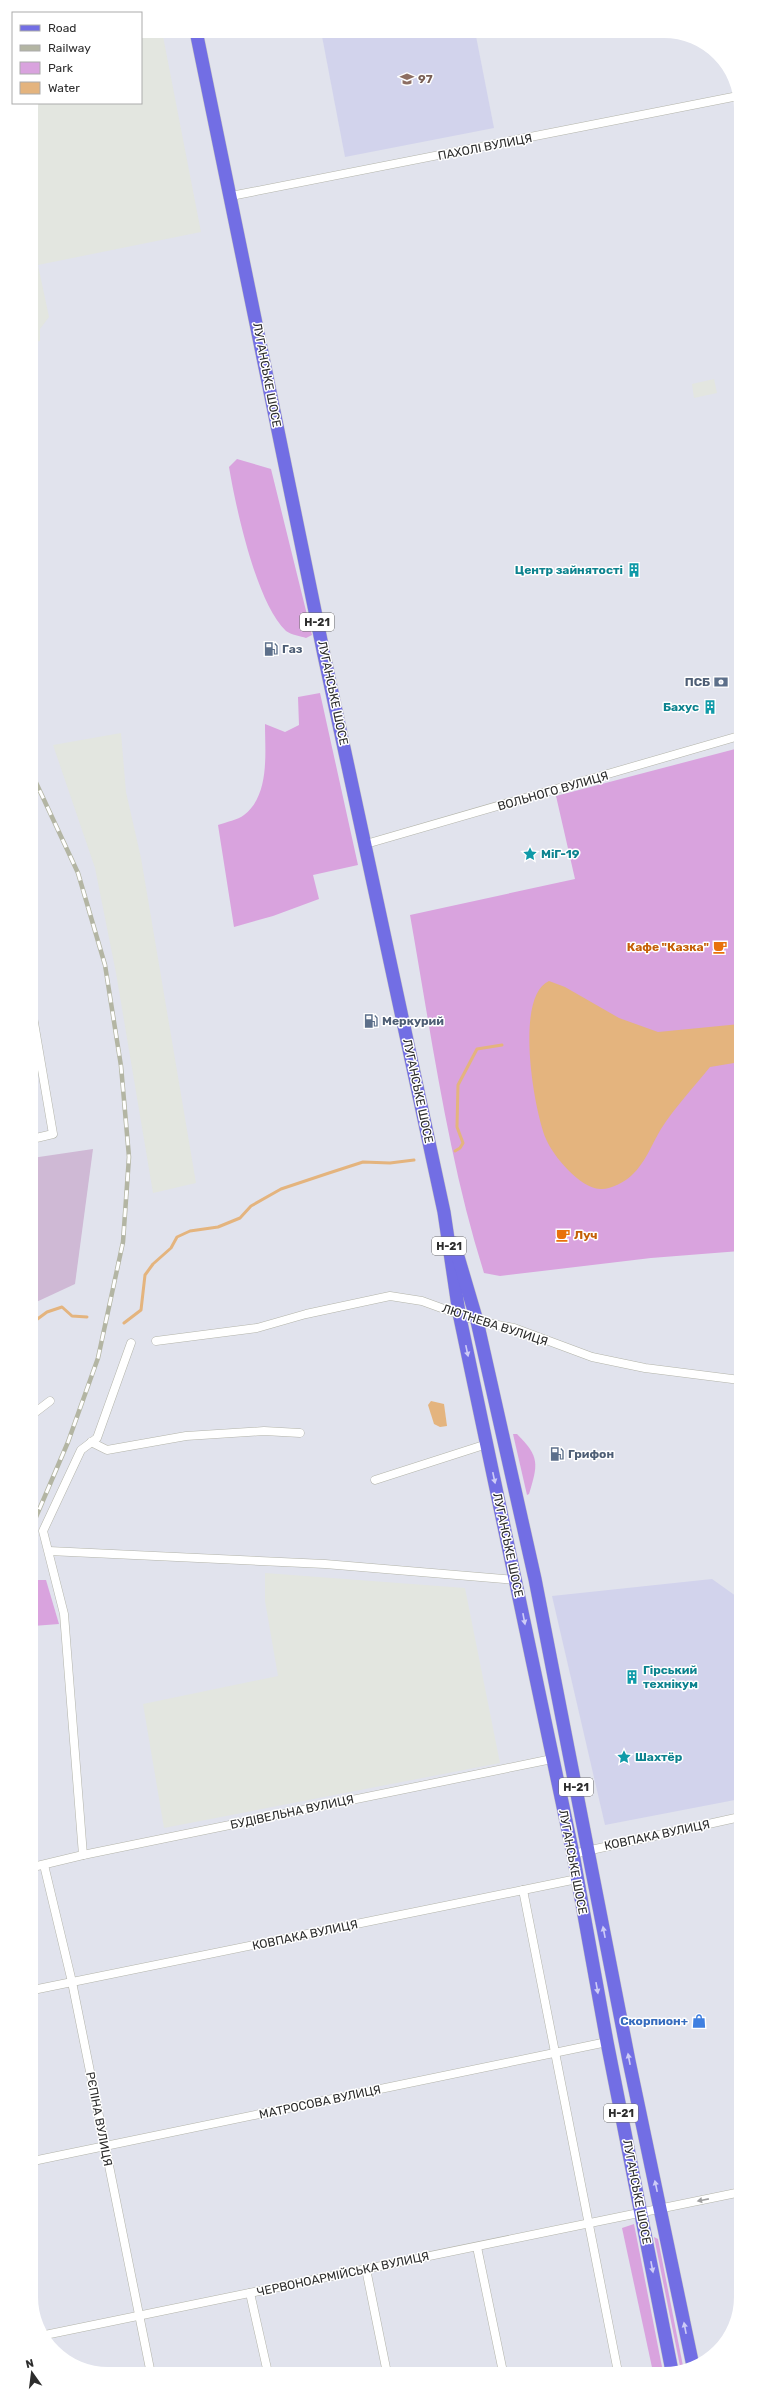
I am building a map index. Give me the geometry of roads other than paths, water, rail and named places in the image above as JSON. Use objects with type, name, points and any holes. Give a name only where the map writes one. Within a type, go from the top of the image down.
[{"type":"main road","name":"ЛУГАНСЬКЕ ШОСЕ","points":[[197,38],[321,640],[444,1212],[459,1313],[573,1854],[607,2042],[642,2212],[671,2366]]},
{"type":"main road","name":"ЛУГАНСЬКЕ ШОСЕ","points":[[444,1212],[477,1321],[535,1579],[629,2061],[692,2361]]},
{"type":"street","name":"ПАХОЛІ ВУЛИЦЯ","points":[[231,196],[733,97]]},
{"type":"street","name":"ВОЛЬНОГО ВУЛИЦЯ","points":[[366,844],[734,737]]},
{"type":"street","points":[[38,1046],[53,1134],[38,1138]]},
{"type":"street","name":"ЛЮТНЕВА ВУЛИЦЯ","points":[[156,1341],[228,1334],[257,1328],[306,1314],[390,1296],[422,1301],[459,1313],[477,1321],[514,1328],[592,1357],[644,1368],[734,1379]]},
{"type":"street","points":[[83,1855],[64,1614],[43,1531],[81,1450],[97,1438],[131,1343]]},
{"type":"street","points":[[38,1410],[50,1401]]},
{"type":"street","points":[[91,1442],[107,1450],[186,1436],[264,1431],[300,1433]]},
{"type":"street","points":[[375,1480],[487,1444]]},
{"type":"street","points":[[49,1552],[325,1564],[516,1580]]},
{"type":"street","name":"БУДІВЕЛЬНА ВУЛИЦЯ","points":[[38,1867],[83,1855],[552,1759]]},
{"type":"street","name":"КОВПАКА ВУЛИЦЯ","points":[[573,1854],[734,1818]]},
{"type":"street","name":"РЄПІНА ВУЛИЦЯ","points":[[44,1865],[72,1982],[150,2367]]},
{"type":"street","name":"КОВПАКА ВУЛИЦЯ","points":[[38,1989],[577,1879]]},
{"type":"street","points":[[523,1890],[556,2052],[587,2224],[617,2367]]},
{"type":"street","name":"МАТРОСОВА ВУЛИЦЯ","points":[[38,2160],[607,2042]]},
{"type":"street","name":"ЧЕРВОНОАРМІЙСЬКА ВУЛИЦЯ","points":[[49,2334],[734,2193]]},
{"type":"street","points":[[477,2247],[501,2367]]},
{"type":"street","points":[[366,2268],[386,2367]]},
{"type":"street","points":[[250,2293],[267,2367]]},
{"type":"water","points":[[549,981],[565,987],[619,1018],[658,1032],[734,1025],[734,1063],[710,1067],[666,1121],[645,1159],[637,1170],[617,1185],[600,1189],[584,1183],[561,1162],[546,1139],[536,1105],[530,1055],[532,1008],[538,991]]},
{"type":"water","points":[[431,1401],[444,1404],[447,1426],[440,1427],[434,1424],[428,1405]]},
{"type":"waterway","points":[[455,1151],[460,1148],[463,1143],[457,1127],[458,1085],[477,1049],[502,1045]]},
{"type":"waterway","points":[[124,1323],[141,1310],[145,1275],[153,1264],[171,1248],[177,1237],[190,1231],[218,1227],[240,1218],[251,1206],[281,1189],[329,1173],[363,1162],[390,1163],[414,1160]]},
{"type":"waterway","points":[[38,1319],[47,1312],[62,1307],[72,1316],[87,1317]]},
{"type":"railway","points":[[38,787],[78,873],[105,965],[121,1066],[129,1157],[123,1242],[98,1358],[68,1442],[38,1512]]},
{"type":"place","name":"97","points":[[407,79]]},
{"type":"place","name":"Центр зайнятості","points":[[634,570]]},
{"type":"place","name":"Газ","points":[[271,649]]},
{"type":"place","name":"ПСБ","points":[[721,682]]},
{"type":"place","name":"Бахус","points":[[710,707]]},
{"type":"place","name":"МіГ-19","points":[[530,854]]},
{"type":"place","name":"Кафе \"Казка\"","points":[[720,947]]},
{"type":"place","name":"Меркурий","points":[[371,1021]]},
{"type":"place","name":"Луч","points":[[563,1235]]},
{"type":"place","name":"Грифон","points":[[557,1454]]},
{"type":"place","name":"Гірський технікум","points":[[632,1677]]},
{"type":"place","name":"Шахтёр","points":[[624,1757]]},
{"type":"place","name":"Скорпион+","points":[[699,2021]]}]
